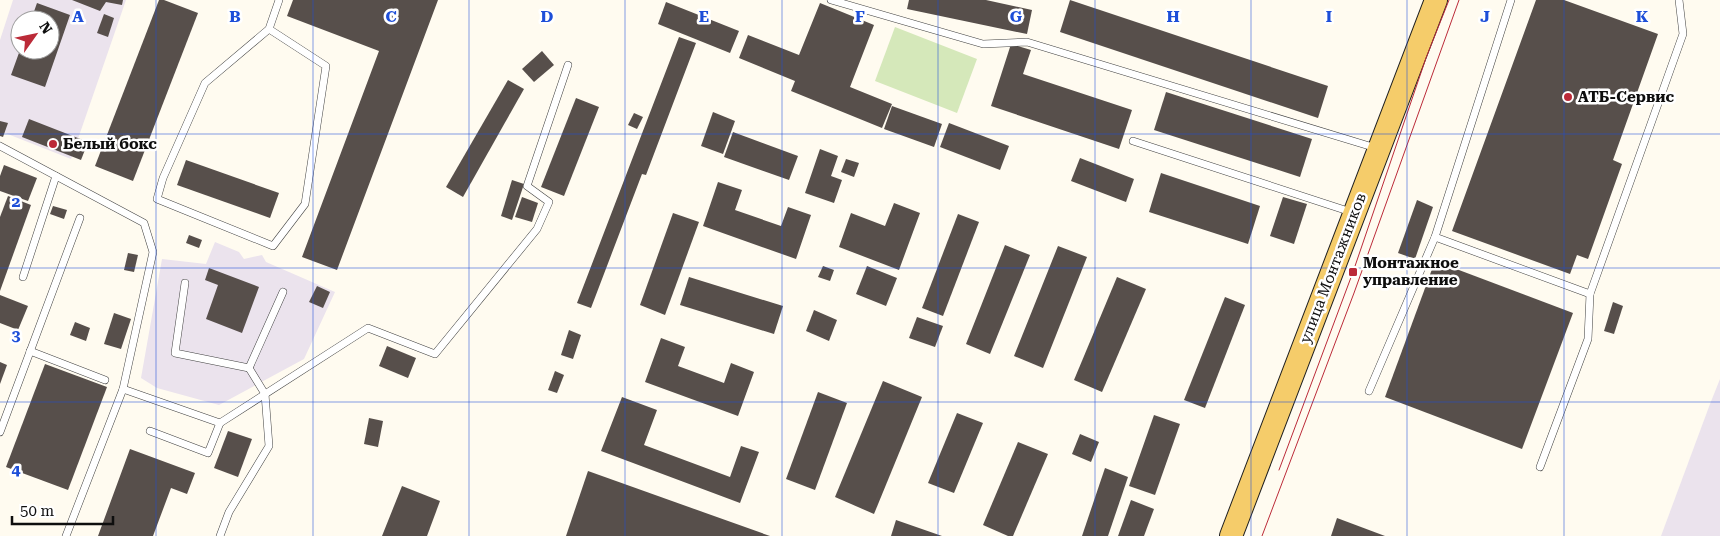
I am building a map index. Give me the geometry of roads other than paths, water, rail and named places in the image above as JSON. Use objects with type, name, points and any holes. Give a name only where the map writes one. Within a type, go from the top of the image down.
[{"type":"main road","name":"улица Монтажников","points":[[1231,536],[1436,0]]},
{"type":"lane","points":[[270,30],[326,66],[305,204],[273,246],[157,198],[163,178],[205,83],[270,30],[279,0]]},
{"type":"lane","points":[[831,0],[983,44],[1028,42],[1379,149]]},
{"type":"lane","points":[[1369,391],[1435,237],[1511,0]]},
{"type":"lane","points":[[1540,467],[1588,339],[1590,294],[1683,34],[1679,0]]},
{"type":"lane","points":[[150,431],[208,452],[220,423],[368,328],[435,354],[537,229],[549,202],[527,186],[568,65]]},
{"type":"lane","points":[[1133,141],[1354,213]]},
{"type":"lane","points":[[0,146],[144,223],[153,252],[123,389],[66,536]]},
{"type":"lane","points":[[23,277],[56,176]]},
{"type":"lane","points":[[0,432],[80,218]]},
{"type":"lane","points":[[1435,237],[1590,294]]},
{"type":"lane","points":[[186,283],[175,353],[249,368],[265,394],[270,446],[229,512],[220,536]]},
{"type":"lane","points":[[249,368],[283,292]]},
{"type":"lane","points":[[30,351],[106,380]]},
{"type":"lane","points":[[123,389],[220,423]]},
{"type":"tram line","points":[[1279,470],[1353,272],[1426,58],[1449,0]]},
{"type":"tram line","points":[[1262,536],[1354,293],[1459,0]]},
{"type":"place","name":"АТБ-Сервис","points":[[1568,97]]},
{"type":"place","name":"Белый бокс","points":[[53,144]]},
{"type":"place","name":"Монтажное управление","points":[[1353,272]]}]
